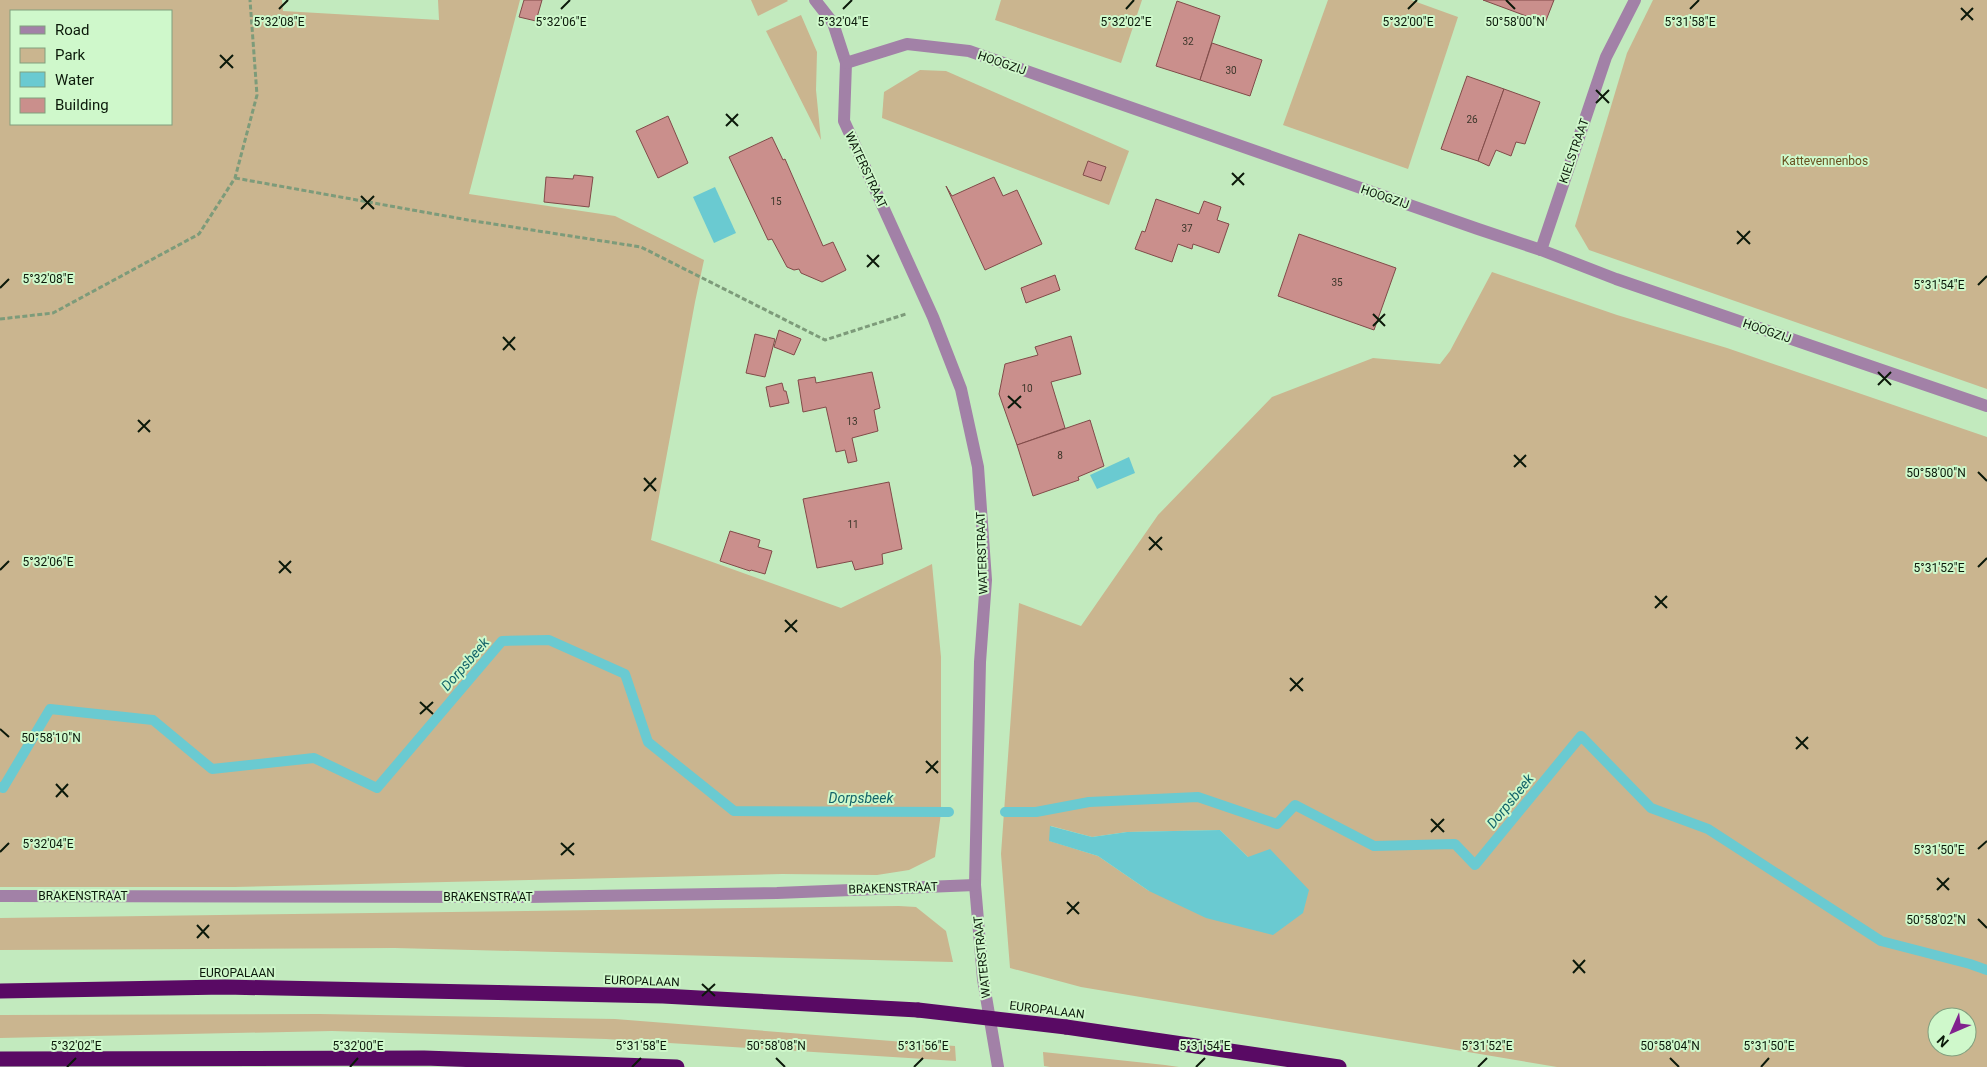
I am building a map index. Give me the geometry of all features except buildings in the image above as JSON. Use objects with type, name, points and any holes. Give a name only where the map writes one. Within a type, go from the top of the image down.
[{"type":"highway","name":"EUROPALAAN","points":[[0,990],[225,987],[663,996],[918,1010],[1066,1027],[1339,1067]]},
{"type":"highway","points":[[0,1059],[424,1058],[677,1067]]},
{"type":"street","points":[[815,0],[833,23],[846,63]]},
{"type":"street","name":"KIELSTRAAT","points":[[1541,250],[1606,58],[1635,0]]},
{"type":"street","name":"HOOGZIJ","points":[[846,63],[906,44],[969,51],[1478,230],[1541,250],[1616,279],[1987,406]]},
{"type":"street","name":"WATERSTRAAT","points":[[846,63],[844,121],[928,307],[961,389],[978,467],[986,580],[980,662],[975,886],[984,979],[998,1067]]},
{"type":"street","name":"BRAKENSTRAAT","points":[[0,896],[528,897],[777,893],[975,886]]},
{"type":"street","points":[[240,1058],[262,1067]]},
{"type":"street","points":[[407,1067],[424,1058]]},
{"type":"path","points":[[0,319],[53,313],[199,234],[235,178],[257,95],[250,0]]},
{"type":"path","points":[[235,178],[468,220],[641,248],[825,340],[928,307]]},
{"type":"green space","points":[[0,0],[282,0],[283,11],[439,20],[438,0],[520,0],[469,194],[615,216],[704,260],[651,540],[841,608],[932,564],[941,657],[941,813],[935,857],[909,870],[877,875],[782,874],[234,887],[0,887]]},
{"type":"green space","points":[[751,0],[787,0],[788,1],[758,16]]},
{"type":"green space","points":[[1001,0],[1142,0],[1121,63],[995,20]]},
{"type":"green space","points":[[1328,0],[1411,0],[1458,17],[1408,169],[1283,125]]},
{"type":"green space","name":"Kattevennenbos","points":[[1653,0],[1987,0],[1987,389],[1589,250],[1575,226],[1627,53]]},
{"type":"green space","points":[[801,15],[817,52],[816,90],[821,140],[766,31]]},
{"type":"green space","points":[[920,70],[946,71],[1129,151],[1109,205],[882,118],[884,92]]},
{"type":"green space","points":[[1492,272],[1617,315],[1727,348],[1987,437],[1987,1067],[1557,1067],[1081,987],[1010,968],[1001,854],[1019,603],[1081,626],[1158,515],[1272,397],[1373,358],[1440,364],[1450,351]],"holes":[[[1051,826],[1092,837],[1127,832],[1220,830],[1248,857],[1149,891],[1098,856],[1050,841]]]},
{"type":"green space","points":[[916,907],[946,931],[953,962],[395,948],[0,950],[0,918]]},
{"type":"green space","points":[[319,1014],[615,1019],[955,1046],[956,1061],[606,1039],[332,1031],[0,1038],[0,1015]]},
{"type":"green space","points":[[1043,1052],[1179,1067],[1050,1067],[1044,1066]]},
{"type":"water","points":[[715,187],[736,233],[714,243],[693,197]]},
{"type":"water","points":[[1129,457],[1135,473],[1097,489],[1090,475]]},
{"type":"water","points":[[1050,826],[1092,837],[1127,832],[1220,830],[1248,857],[1270,849],[1309,890],[1303,913],[1273,935],[1206,918],[1149,891],[1098,856],[1049,841]]},
{"type":"waterway","name":"Dorpsbeek","points":[[0,787],[3,788],[50,709],[153,720],[212,769],[314,758],[377,788],[502,641],[549,640],[625,674],[648,742],[734,811],[949,812]]},
{"type":"waterway","name":"Dorpsbeek","points":[[1005,812],[1036,812],[1089,802],[1198,797],[1277,824],[1295,805],[1374,846],[1455,844],[1475,865],[1581,736],[1651,808],[1708,829],[1881,941],[1987,970]]}]
